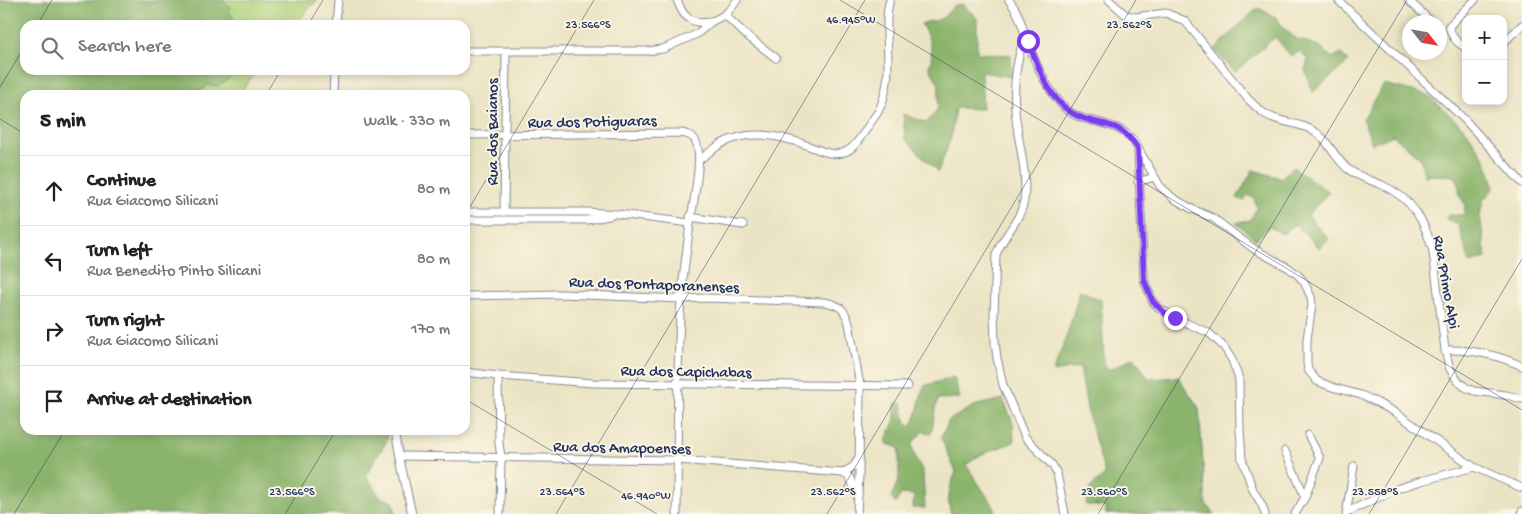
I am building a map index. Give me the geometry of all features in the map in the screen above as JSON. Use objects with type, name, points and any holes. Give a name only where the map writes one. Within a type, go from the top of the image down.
[{"type":"street","points":[[336,20],[338,0]]},
{"type":"street","points":[[677,0],[686,16],[701,23],[712,21],[725,15],[732,9],[737,0]]},
{"type":"street","points":[[677,514],[681,299],[699,160],[720,144],[744,136],[765,135],[785,137],[828,153],[838,154],[847,152],[856,144],[878,112],[885,94],[888,75],[887,15],[890,0]]},
{"type":"street","points":[[1009,0],[1020,16],[1025,34],[1043,77],[1067,109],[1082,117],[1112,126],[1128,134],[1160,186],[1173,198],[1213,218],[1254,249],[1289,268],[1304,282],[1311,297],[1312,305],[1307,340],[1307,363],[1308,370],[1318,381],[1376,402],[1396,413],[1474,467],[1522,488]]},
{"type":"street","name":"Rua Primo Alpi","points":[[1109,0],[1126,15],[1134,18],[1166,13],[1185,21],[1258,109],[1273,118],[1306,126],[1314,130],[1348,169],[1405,199],[1419,216],[1433,252],[1445,350],[1450,369],[1457,380],[1465,387],[1522,399]]},
{"type":"street","points":[[1338,0],[1478,132],[1522,183]]},
{"type":"street","points":[[1408,0],[1424,15]]},
{"type":"street","points":[[1462,46],[1456,42],[1451,35],[1449,26],[1475,0]]},
{"type":"street","points":[[725,15],[746,35],[776,58]]},
{"type":"street","points":[[470,51],[655,50],[663,49],[697,34],[712,21]]},
{"type":"street","points":[[1507,39],[1522,25]]},
{"type":"street","points":[[1025,34],[1014,78],[1015,110],[1024,169],[1024,199],[1019,217],[996,255],[995,342],[998,365],[1007,395],[1025,437],[1053,466],[1057,474],[1065,514]]},
{"type":"street","name":"Rua dos Baianos","points":[[504,212],[506,52]]},
{"type":"street","points":[[333,90],[334,75]]},
{"type":"street","name":"Rua dos Potiguaras","points":[[470,135],[680,133],[690,135],[696,141],[699,160]]},
{"type":"street","points":[[1138,149],[1138,182],[1144,280],[1148,292],[1153,302],[1165,313],[1209,333],[1228,352],[1239,379],[1242,459],[1252,490],[1262,505],[1265,514]]},
{"type":"street","points":[[1138,182],[1154,176]]},
{"type":"street","points":[[470,212],[587,212],[743,225]]},
{"type":"street","points":[[470,220],[587,220],[618,214]]},
{"type":"street","name":"Rua dos Pontaporanenses","points":[[470,296],[561,294],[824,302],[841,307],[846,314],[860,386]]},
{"type":"street","points":[[1445,350],[1461,350],[1498,357],[1522,366]]},
{"type":"street","name":"Rua dos Capichabas","points":[[470,373],[594,383],[908,386]]},
{"type":"street","points":[[498,376],[499,444],[501,456],[500,514]]},
{"type":"street","points":[[857,514],[860,386]]},
{"type":"street","points":[[396,435],[412,514]]},
{"type":"street","points":[[1295,514],[1305,496],[1320,458],[1308,435]]},
{"type":"street","points":[[1285,451],[1305,496]]},
{"type":"street","name":"Rua dos Amapoenses","points":[[400,456],[678,460],[843,473]]},
{"type":"street","points":[[858,494],[849,477],[843,473],[854,466],[859,458]]},
{"type":"street","points":[[1347,513],[1354,466]]},
{"type":"street","points":[[1347,513],[1399,488],[1474,467]]},
{"type":"green space","points":[[0,0],[222,0],[230,6],[229,11],[234,20],[20,20],[20,75],[230,75],[229,79],[218,86],[208,85],[198,90],[20,90],[20,435],[388,435],[388,439],[366,475],[380,497],[393,502],[396,514],[0,514]]},
{"type":"green space","points":[[222,0],[317,0],[299,20],[232,20],[226,3]]},
{"type":"green space","points":[[962,4],[977,18],[977,53],[1011,55],[1012,77],[981,72],[983,109],[955,108],[951,138],[938,172],[905,139],[903,114],[927,123],[938,108],[939,84],[929,67],[931,50],[921,24],[940,19],[955,6]]},
{"type":"green space","points":[[1256,9],[1260,9],[1277,18],[1284,29],[1297,39],[1320,46],[1332,58],[1341,53],[1348,62],[1313,92],[1305,70],[1308,60],[1301,51],[1291,56],[1275,37],[1235,72],[1214,50]]},
{"type":"green space","points":[[228,75],[254,75],[242,90],[198,90],[208,85],[218,86]]},
{"type":"green space","points":[[1384,84],[1428,95],[1465,129],[1485,159],[1494,188],[1483,200],[1480,215],[1486,258],[1470,263],[1458,224],[1447,220],[1447,215],[1464,215],[1465,204],[1459,195],[1459,185],[1455,176],[1424,176],[1421,159],[1393,135],[1372,144],[1363,119]]},
{"type":"green space","points":[[1293,167],[1329,192],[1308,215],[1329,239],[1319,248],[1295,224],[1283,234],[1269,227],[1256,240],[1236,223],[1250,220],[1257,208],[1254,198],[1247,195],[1244,201],[1237,198],[1253,170],[1281,178]]},
{"type":"green space","points":[[1080,290],[1101,300],[1104,364],[1109,370],[1134,357],[1149,379],[1178,377],[1199,408],[1206,504],[1215,514],[1106,514],[1105,507],[1086,505],[1091,487],[1105,475],[1088,414],[1080,367],[1053,372],[1068,332]]},
{"type":"green space","points":[[954,377],[960,398],[938,399],[931,434],[923,431],[912,444],[913,452],[923,472],[925,508],[913,508],[914,495],[901,494],[895,504],[891,497],[899,479],[899,448],[885,443],[895,419],[895,403],[902,403],[906,424],[912,425],[924,386]]},
{"type":"green space","points":[[1003,399],[1013,423],[1014,442],[980,455],[966,465],[996,510],[987,514],[951,514],[949,493],[956,472],[941,438],[949,420],[974,406]]},
{"type":"route","points":[[1028,41],[1043,77],[1067,109],[1074,114],[1121,130],[1128,134],[1138,149],[1138,182],[1144,280],[1153,302],[1165,313],[1175,318]]}]
